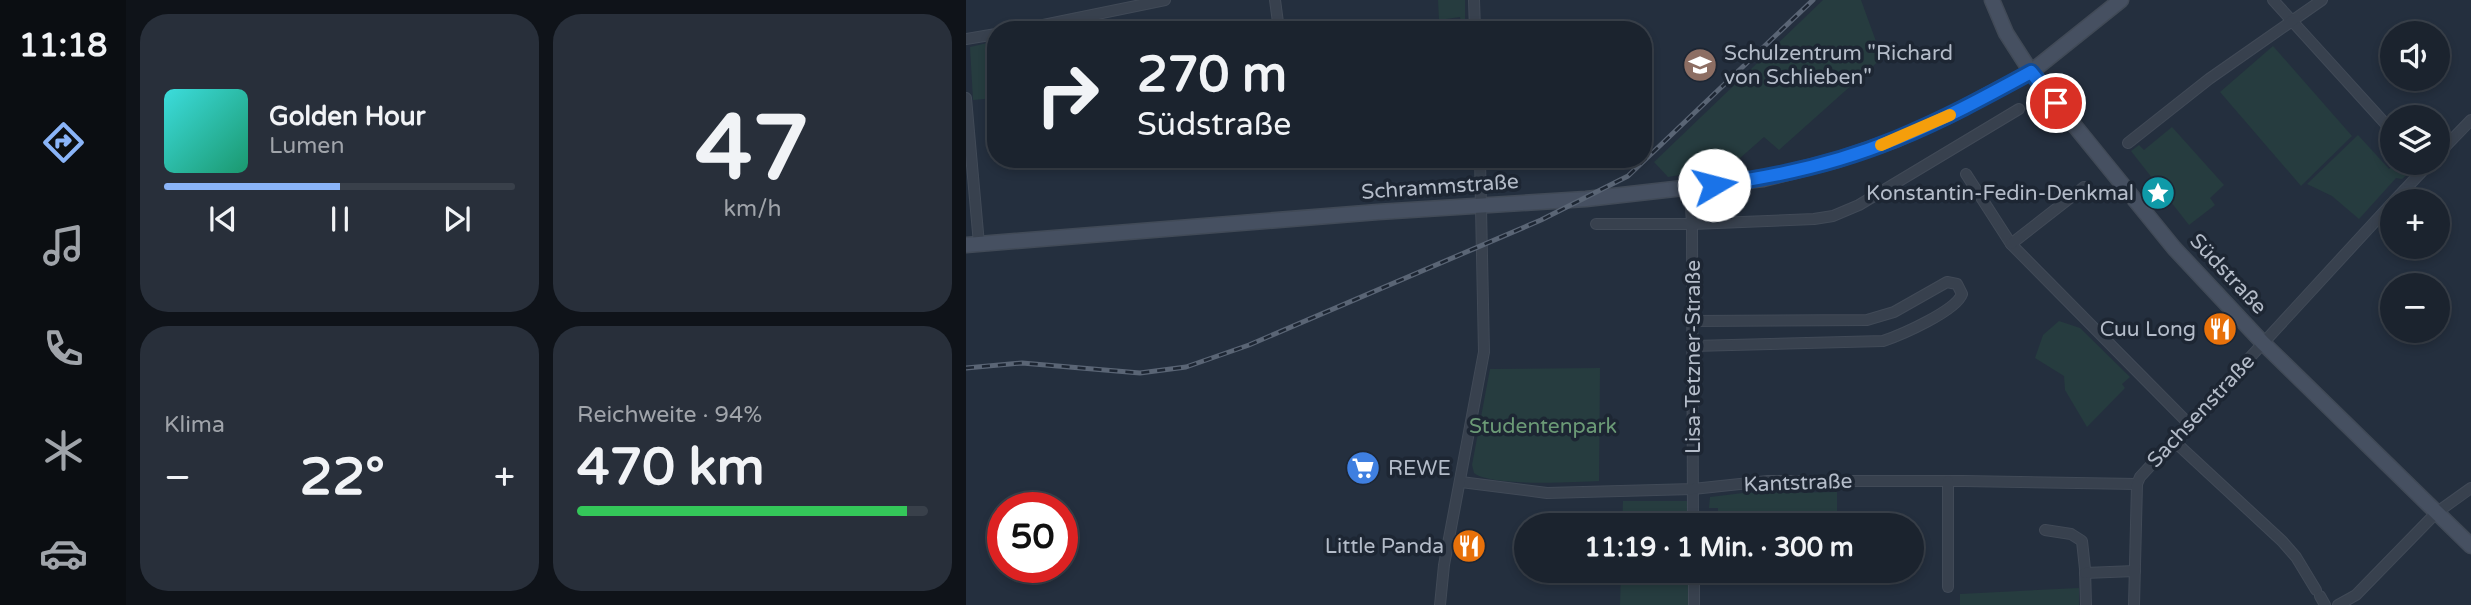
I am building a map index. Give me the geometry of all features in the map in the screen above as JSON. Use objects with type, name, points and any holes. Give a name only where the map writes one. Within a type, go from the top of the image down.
[{"type":"main road","name":"Südstraße","points":[[1992,0],[2006,33],[2031,72],[2174,248],[2263,343],[2471,546]]},
{"type":"main road","name":"Schrammstraße","points":[[972,245],[1690,189],[1763,179],[1837,160],[1922,128],[2031,72],[2121,0]]},
{"type":"street","points":[[1063,21],[1165,0]]},
{"type":"street","points":[[1275,0],[1278,21]]},
{"type":"street","points":[[1474,0],[1475,21]]},
{"type":"street","points":[[2273,0],[2380,118]]},
{"type":"street","points":[[2127,143],[2209,79],[2322,0]]},
{"type":"street","points":[[966,39],[987,36]]},
{"type":"street","points":[[966,98],[972,245]]},
{"type":"street","points":[[1596,224],[1692,224],[1833,216],[1859,205],[2020,109]]},
{"type":"street","points":[[2450,142],[2471,120]]},
{"type":"street","points":[[1440,605],[1444,565],[1484,352],[1480,168]]},
{"type":"street","points":[[1966,174],[2011,244],[2189,424]]},
{"type":"street","name":"Sachsenstraße","points":[[2404,189],[2416,175]]},
{"type":"street","points":[[2011,244],[2084,187]]},
{"type":"street","name":"Lisa-Tetzner-Straße","points":[[1690,189],[1693,513]]},
{"type":"street","name":"Sachsenstraße","points":[[2134,605],[2137,484],[2146,470],[2380,216]]},
{"type":"street","points":[[1693,321],[1867,320],[1895,312],[1947,282],[1955,283],[1962,291],[1955,304],[1904,334],[1883,341],[1693,346]]},
{"type":"street","points":[[2174,441],[2282,541],[2296,557],[2320,597]]},
{"type":"street","name":"Kantstraße","points":[[1461,482],[1547,493],[1693,489],[1768,481],[2137,484]]},
{"type":"street","points":[[1948,481],[1948,587]]},
{"type":"street","points":[[2338,605],[2356,595],[2436,513],[2471,488]]},
{"type":"street","points":[[2045,530],[2071,534],[2082,541],[2086,605]]},
{"type":"street","points":[[2085,573],[2134,571]]},
{"type":"street","points":[[1694,583],[1694,605]]},
{"type":"street","points":[[2356,595],[2362,605]]},
{"type":"green space","points":[[1438,0],[1465,0],[1465,21],[1461,21],[1460,17],[1439,20]]},
{"type":"green space","points":[[1823,0],[1861,0],[1882,58],[1779,150],[1764,137],[1731,166],[1668,177],[1654,162]]},
{"type":"green space","points":[[987,43],[987,99],[973,100],[970,47]]},
{"type":"green space","points":[[2273,46],[2352,136],[2301,186],[2220,92]]},
{"type":"green space","points":[[2172,127],[2224,185],[2210,198],[2215,205],[2189,225],[2131,151],[2139,145],[2144,150]]},
{"type":"green space","points":[[2358,135],[2380,159],[2380,175],[2407,175],[2402,179],[2396,178],[2386,189],[2380,189],[2380,196],[2359,219],[2332,196],[2307,184]]},
{"type":"green space","points":[[2059,321],[2080,328],[2130,377],[2122,384],[2125,388],[2087,427],[2065,390],[2064,376],[2035,358],[2043,335]]},
{"type":"green space","name":"Studentenpark","points":[[1600,368],[1599,481],[1515,482],[1474,473],[1472,465],[1490,369]]},
{"type":"green space","points":[[1837,492],[1837,513],[1718,513],[1718,508],[1709,508],[1710,497],[1743,493]]},
{"type":"green space","points":[[1623,501],[1690,501],[1690,513],[1622,513]]},
{"type":"green space","points":[[1621,583],[1690,583],[1689,605],[1620,605]]},
{"type":"green space","points":[[2079,588],[2079,605],[1960,605],[1960,594]]},
{"type":"railway","points":[[1652,153],[1813,0]]},
{"type":"railway","points":[[966,368],[1022,363],[1140,373],[1186,367],[1249,345],[1541,220],[1628,176],[1636,168]]},
{"type":"slow traffic","points":[[1881,145],[1950,115]]},
{"type":"place","name":"Schulzentrum \"Richard von Schlieben\"","points":[[1700,65]]},
{"type":"place","name":"Konstantin-Fedin-Denkmal","points":[[2158,193]]},
{"type":"place","name":"Cuu Long","points":[[2220,329]]},
{"type":"place","name":"REWE","points":[[1363,468]]},
{"type":"place","name":"Little Panda","points":[[1469,546]]},
{"type":"route","points":[[1714,185],[1780,175],[1837,160],[1895,140],[1950,115],[2031,72],[2056,103]]}]
